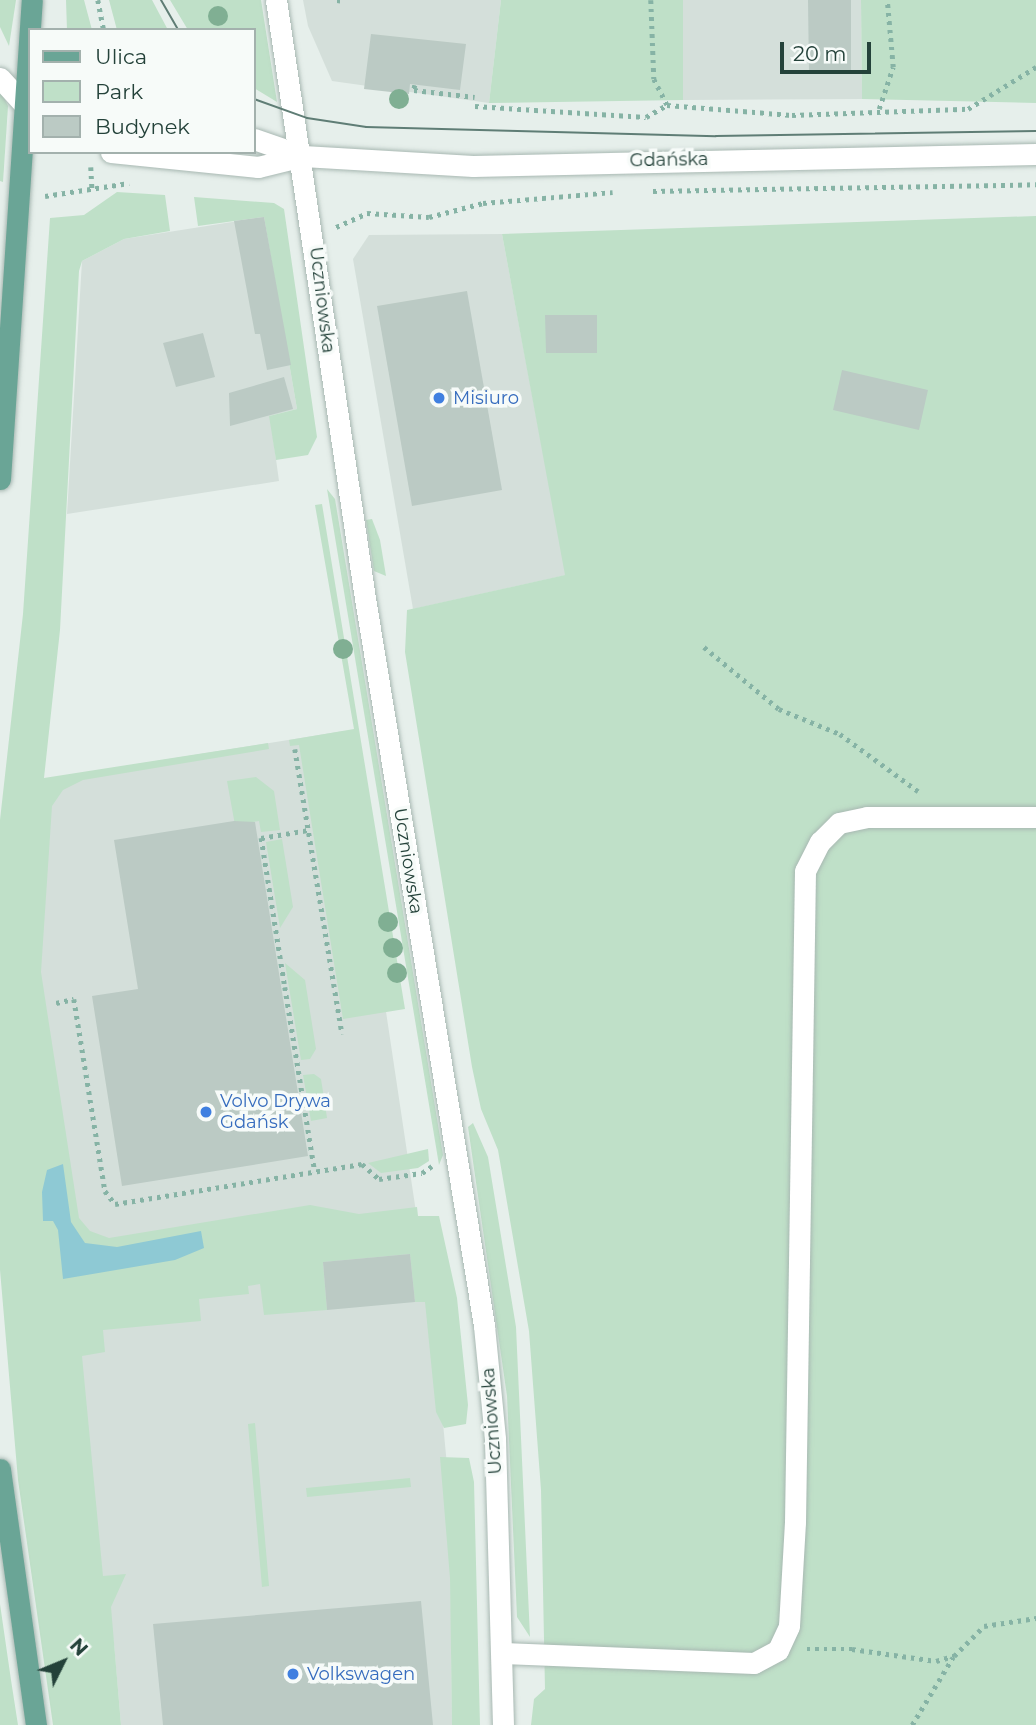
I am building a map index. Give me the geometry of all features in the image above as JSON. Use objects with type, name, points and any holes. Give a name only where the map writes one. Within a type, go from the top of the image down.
[{"type":"main road","points":[[30,28],[32,0]]},
{"type":"main road","points":[[0,479],[28,76]]},
{"type":"main road","points":[[0,1469],[36,1725]]},
{"type":"street","name":"Uczniowska","points":[[276,0],[303,156],[364,592],[484,1326],[495,1439],[503,1725]]},
{"type":"street","points":[[0,78],[27,109]]},
{"type":"street","name":"Gdańska","points":[[256,140],[303,156],[473,166],[1036,154]]},
{"type":"street","name":"Gdańska","points":[[131,154],[258,167],[303,156]]},
{"type":"street","points":[[503,1653],[754,1662],[778,1650],[789,1626],[795,1522],[805,871],[820,842],[839,823],[867,817],[1036,817]]},
{"type":"path","points":[[98,0],[104,28]]},
{"type":"path","points":[[337,0],[344,1]]},
{"type":"path","points":[[651,0],[654,79],[667,105]]},
{"type":"path","points":[[879,108],[893,67],[887,0]]},
{"type":"path","points":[[475,106],[646,117],[667,105],[792,115],[879,108],[968,109],[1036,66]]},
{"type":"path","points":[[415,85],[414,90],[475,97]]},
{"type":"path","points":[[18,194],[50,197],[144,183]]},
{"type":"path","points":[[638,191],[1036,184]]},
{"type":"path","points":[[336,227],[367,213],[429,217],[483,203],[624,192]]},
{"type":"path","points":[[704,647],[779,709],[874,754],[889,772],[909,781],[941,817]]},
{"type":"path","points":[[295,749],[342,1034]]},
{"type":"path","points":[[309,830],[261,838],[315,1172]]},
{"type":"path","points":[[56,1003],[74,999],[111,1203],[122,1205],[362,1164],[370,1176],[384,1179],[422,1173],[434,1161]]},
{"type":"path","points":[[912,1725],[954,1656],[984,1626],[1036,1618]]},
{"type":"path","points":[[778,1650],[852,1648],[910,1661],[954,1656]]},
{"type":"shaded area","points":[[303,0],[501,0],[489,103],[332,81],[308,26]]},
{"type":"shaded area","points":[[683,0],[861,0],[862,99],[683,100]]},
{"type":"shaded area","points":[[264,217],[297,409],[270,416],[279,481],[67,514],[82,261],[124,239]]},
{"type":"shaded area","points":[[502,234],[566,575],[413,609],[353,259],[369,235]]},
{"type":"shaded area","points":[[344,731],[435,1339],[450,1497],[452,1725],[121,1725],[114,1644],[35,1223],[44,779]]},
{"type":"green space","points":[[0,0],[16,0],[9,46],[0,27]]},
{"type":"green space","points":[[66,0],[84,0],[91,28],[67,28]]},
{"type":"green space","points":[[109,0],[152,0],[167,28],[116,28]]},
{"type":"green space","points":[[170,0],[261,0],[277,102],[256,89],[256,28],[187,28]]},
{"type":"green space","points":[[501,0],[683,0],[683,100],[489,103]]},
{"type":"green space","points":[[861,0],[1036,0],[1036,103],[862,99]]},
{"type":"green space","points":[[0,89],[8,106],[3,182],[0,181]]},
{"type":"green space","points":[[117,192],[165,195],[170,231],[124,239],[82,261],[79,271],[60,630],[44,778],[268,743],[269,749],[83,780],[63,790],[52,806],[41,972],[79,1218],[90,1231],[109,1238],[310,1205],[359,1214],[417,1207],[418,1216],[439,1216],[457,1298],[468,1405],[466,1424],[444,1428],[436,1412],[425,1302],[415,1302],[410,1254],[323,1262],[327,1310],[264,1315],[260,1284],[248,1286],[249,1294],[199,1299],[201,1321],[103,1330],[105,1352],[82,1356],[103,1576],[126,1574],[111,1607],[121,1725],[53,1725],[18,1480],[0,1270],[0,820],[23,614],[50,218],[84,215]]},
{"type":"green space","points":[[194,197],[274,203],[284,209],[317,437],[308,455],[276,460],[269,416],[297,409],[264,217],[198,226]]},
{"type":"green space","points":[[1036,216],[1036,1725],[531,1725],[534,1699],[545,1689],[541,1490],[529,1331],[498,1150],[481,1109],[472,1067],[405,652],[407,610],[565,575],[502,234]]},
{"type":"green space","points":[[327,489],[335,499],[443,1155],[439,1165]]},
{"type":"green space","points":[[322,504],[405,1009],[343,1019],[299,745],[290,746],[289,740],[354,729],[315,505]]},
{"type":"green space","points":[[372,519],[380,540],[386,576],[374,571],[366,520]]},
{"type":"green space","points":[[256,777],[274,791],[280,830],[261,832],[259,821],[235,825],[227,781]]},
{"type":"green space","points":[[282,839],[293,907],[280,928],[266,842]]},
{"type":"green space","points":[[285,963],[305,980],[316,1049],[310,1059],[301,1060]]},
{"type":"green space","points":[[314,1074],[321,1079],[327,1118],[311,1121],[303,1075]]},
{"type":"green space","points":[[473,1123],[488,1157],[516,1327],[530,1637],[517,1617],[507,1396],[468,1127]]},
{"type":"green space","points":[[428,1149],[429,1161],[418,1168],[381,1173],[368,1163]]},
{"type":"green space","points":[[255,1423],[269,1586],[262,1587],[248,1424]]},
{"type":"green space","points":[[440,1457],[469,1458],[474,1482],[480,1725],[452,1725],[450,1578]]},
{"type":"green space","points":[[410,1478],[411,1487],[307,1497],[306,1488]]},
{"type":"green space","points":[[0,1604],[11,1680],[18,1725],[0,1725]]},
{"type":"water","points":[[63,1164],[71,1222],[85,1243],[117,1247],[201,1231],[204,1248],[175,1260],[63,1279],[58,1230],[53,1221],[43,1221],[42,1192],[47,1170]]},
{"type":"building","points":[[808,0],[851,0],[851,74],[809,74]]},
{"type":"building","points":[[371,34],[466,44],[460,90],[410,84],[409,94],[364,89]]},
{"type":"building","points":[[264,217],[291,365],[267,370],[260,334],[255,334],[234,221]]},
{"type":"building","name":"Misiuro","points":[[467,291],[502,490],[412,506],[377,306]]},
{"type":"building","points":[[545,315],[597,315],[597,353],[546,353]]},
{"type":"building","points":[[203,333],[215,377],[176,387],[163,343]]},
{"type":"building","points":[[842,370],[928,390],[919,430],[833,410]]},
{"type":"building","points":[[284,377],[293,409],[230,426],[229,393]]},
{"type":"building","name":"Volvo Drywa Gdańsk","points":[[234,821],[255,822],[308,1156],[122,1186],[92,996],[138,989],[114,840]]},
{"type":"building","points":[[410,1254],[415,1302],[327,1310],[323,1262]]},
{"type":"building","name":"Volkswagen","points":[[421,1601],[433,1725],[163,1725],[153,1624]]},
{"type":"tram line","points":[[161,0],[177,28]]},
{"type":"tram line","points":[[256,100],[307,118],[366,127],[716,136],[1036,131]]},
{"type":"place","name":"Misiuro","points":[[439,398]]},
{"type":"place","name":"Volvo Drywa Gdańsk","points":[[206,1112]]},
{"type":"place","name":"Volkswagen","points":[[293,1674]]}]
